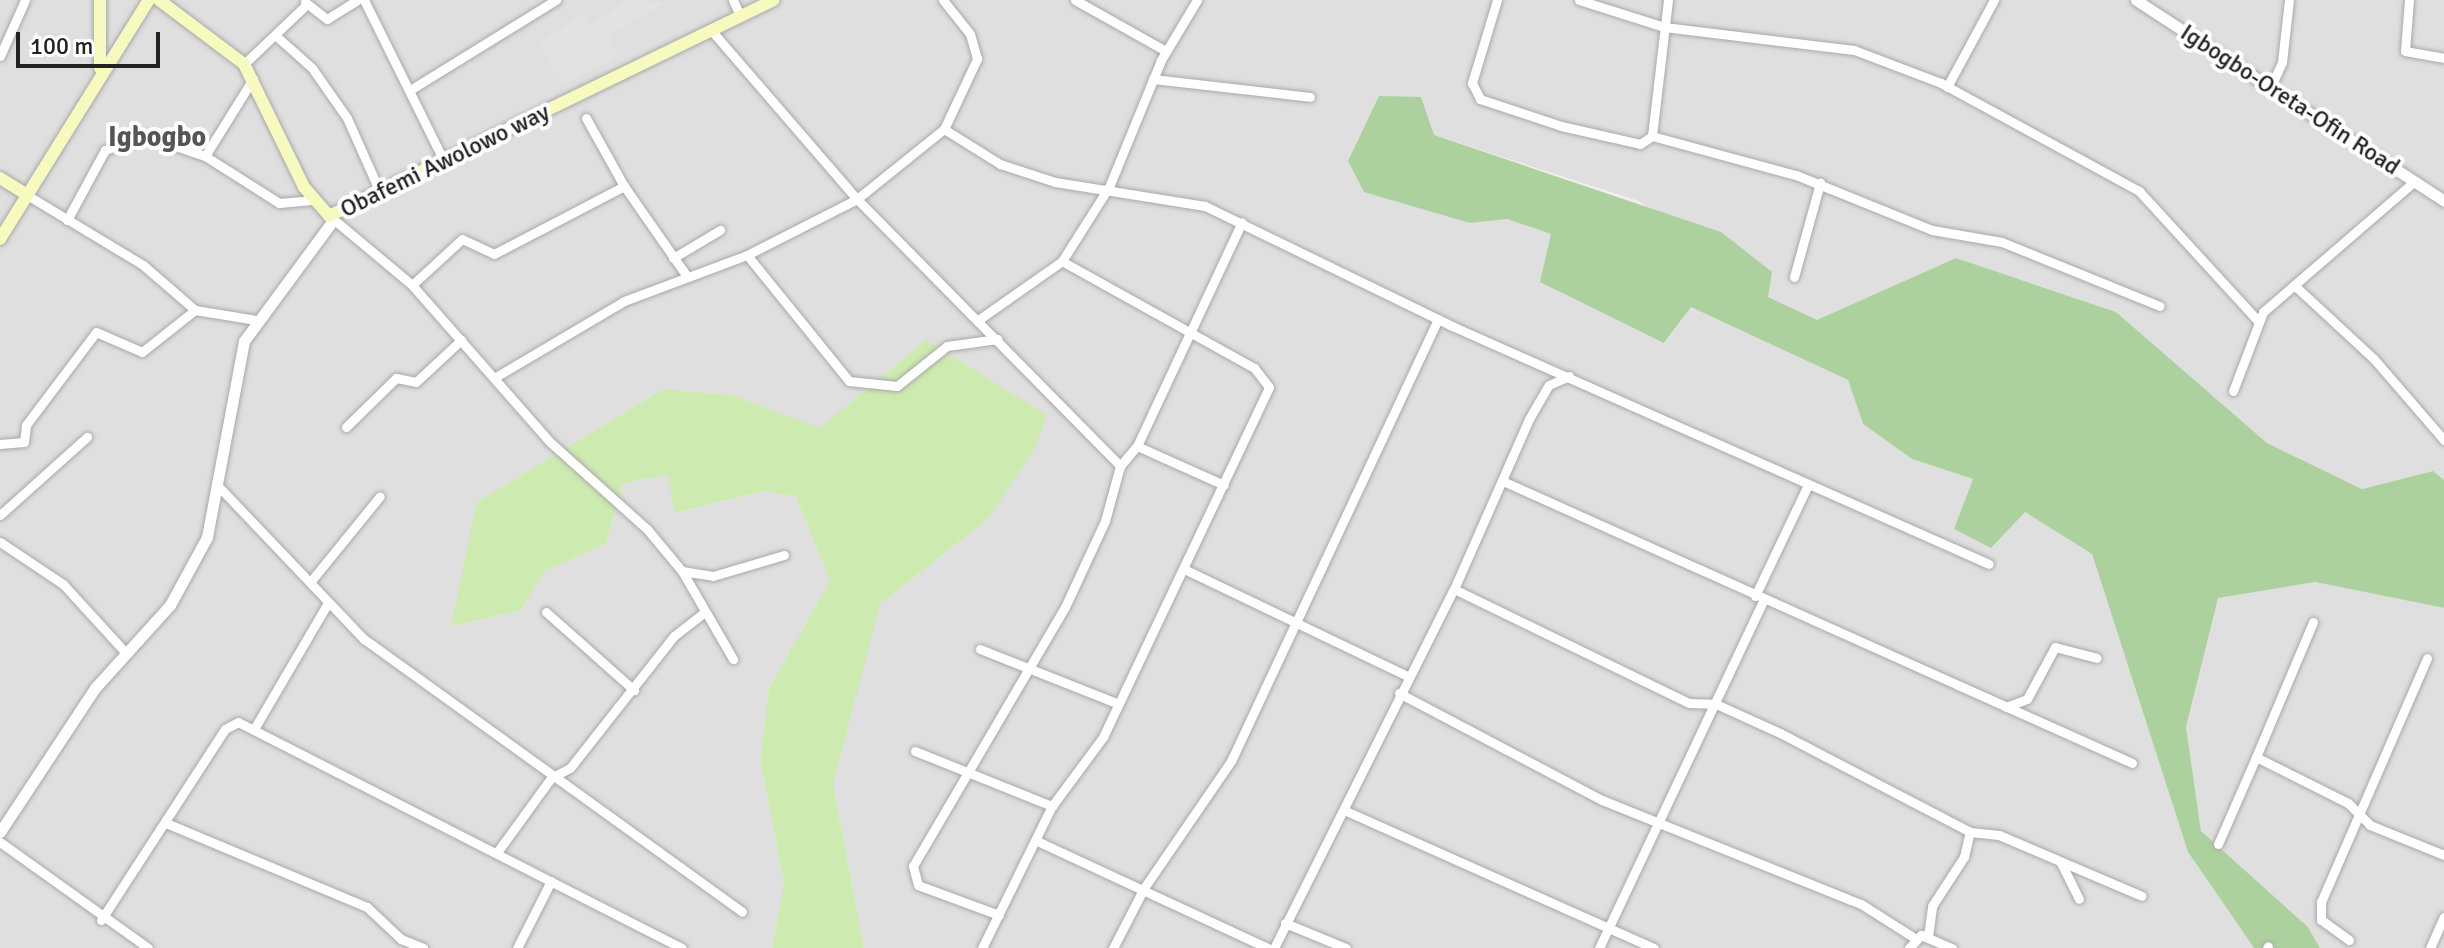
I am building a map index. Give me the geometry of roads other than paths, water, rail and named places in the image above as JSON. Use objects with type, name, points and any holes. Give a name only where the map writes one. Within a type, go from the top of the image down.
[{"type":"main road","points":[[99,71],[100,0]]},
{"type":"main road","points":[[0,239],[99,71],[149,0]]},
{"type":"main road","name":"Obafemi Awolowo way","points":[[159,0],[244,64],[312,200],[332,219],[380,192],[773,0]]},
{"type":"main road","points":[[0,178],[27,195]]},
{"type":"street","points":[[0,56],[25,0]]},
{"type":"street","points":[[244,64],[305,2],[327,19],[357,0]]},
{"type":"street","points":[[364,0],[444,161]]},
{"type":"street","points":[[410,90],[556,0]]},
{"type":"street","points":[[733,0],[740,16]]},
{"type":"street","points":[[494,378],[530,352],[554,348],[579,324],[686,275],[747,255],[857,199],[944,129],[977,59],[970,34],[943,0]]},
{"type":"street","points":[[1075,0],[1166,51]]},
{"type":"street","points":[[981,318],[1062,261],[1109,187],[1166,51],[1197,0]]},
{"type":"street","points":[[1497,0],[1472,83],[1475,95],[1627,141],[1652,136],[1820,183],[1932,230],[2016,247],[2160,306]]},
{"type":"street","points":[[1579,0],[1664,27],[1854,50],[1947,87],[2139,191],[2257,320]]},
{"type":"street","points":[[1652,136],[1668,0]]},
{"type":"street","points":[[1947,87],[1994,0]]},
{"type":"street","name":"Igbogbo-Oreta-Ofin Road","points":[[2136,0],[2444,201]]},
{"type":"street","points":[[2271,86],[2282,62],[2289,0]]},
{"type":"street","points":[[2409,0],[2405,51],[2444,58]]},
{"type":"street","points":[[711,30],[857,199],[981,318],[1120,466]]},
{"type":"street","points":[[275,35],[312,68],[347,118],[380,192]]},
{"type":"street","points":[[205,156],[253,79]]},
{"type":"street","points":[[1153,79],[1310,97]]},
{"type":"street","points":[[586,118],[624,186],[686,275]]},
{"type":"street","points":[[944,129],[1000,164],[1055,182],[1109,187],[1205,206],[1438,319],[1989,564]]},
{"type":"street","points":[[67,220],[105,150],[129,137],[205,156],[286,207],[312,200]]},
{"type":"street","points":[[2233,391],[2257,320],[2415,181]]},
{"type":"street","points":[[1794,277],[1820,183]]},
{"type":"street","points":[[412,285],[462,239],[494,254],[624,186]]},
{"type":"street","points":[[27,195],[143,265],[195,310],[256,320]]},
{"type":"street","points":[[0,832],[126,653],[170,605],[207,537],[220,488],[232,378],[256,320],[332,219],[412,285],[494,378],[682,571],[733,659]]},
{"type":"street","points":[[999,915],[911,876],[967,770],[1032,664],[1105,521],[1120,466],[1137,446],[1242,222]]},
{"type":"street","points":[[673,258],[720,230]]},
{"type":"street","points":[[747,255],[849,381],[897,386],[947,346],[998,339]]},
{"type":"street","points":[[982,948],[1052,806],[1119,704],[1186,570],[1268,380],[1062,261]]},
{"type":"street","points":[[2294,285],[2374,359],[2444,440]]},
{"type":"street","points":[[0,444],[24,442],[26,425],[96,332],[142,352],[195,310]]},
{"type":"street","points":[[1113,948],[1144,888],[1231,761],[1438,319]]},
{"type":"street","points":[[346,427],[396,378],[416,382],[461,340]]},
{"type":"street","points":[[1274,948],[1346,811],[1407,676],[1454,589],[1542,396],[1569,376]]},
{"type":"street","points":[[0,515],[87,437]]},
{"type":"street","points":[[1137,446],[1224,485]]},
{"type":"street","points":[[1505,482],[2132,763]]},
{"type":"street","points":[[1599,948],[1605,928],[1716,704],[1808,485]]},
{"type":"street","points":[[220,488],[364,639],[551,778],[742,912]]},
{"type":"street","points":[[311,581],[380,496]]},
{"type":"street","points":[[0,542],[63,584],[126,653]]},
{"type":"street","points":[[682,571],[704,577],[784,555]]},
{"type":"street","points":[[1186,570],[1407,676]]},
{"type":"street","points":[[1454,589],[1689,703],[1716,704],[1933,807],[1970,832],[1999,835],[2142,896]]},
{"type":"street","points":[[254,729],[328,603]]},
{"type":"street","points":[[546,612],[634,690]]},
{"type":"street","points":[[498,851],[551,778],[570,768],[674,636],[705,612]]},
{"type":"street","points":[[2218,844],[2313,622]]},
{"type":"street","points":[[2006,707],[2027,699],[2055,647],[2097,658]]},
{"type":"street","points":[[980,649],[1032,664],[1119,704]]},
{"type":"street","points":[[2349,940],[2319,912],[2427,658]]},
{"type":"street","points":[[1399,693],[1602,800],[1658,819],[1861,904],[1913,937],[1928,936],[1952,948]]},
{"type":"street","points":[[101,920],[231,723],[254,729],[498,851],[682,948]]},
{"type":"street","points":[[915,751],[1052,806]]},
{"type":"street","points":[[2256,757],[2359,815],[2444,855]]},
{"type":"street","points":[[1346,811],[1654,948]]},
{"type":"street","points":[[166,823],[367,907],[423,948]]},
{"type":"street","points":[[1928,936],[1932,906],[1964,857],[1970,832]]},
{"type":"street","points":[[1037,841],[1144,888],[1267,948]]},
{"type":"street","points":[[0,842],[101,920],[148,948]]},
{"type":"street","points":[[2060,861],[2079,899]]},
{"type":"street","points":[[517,948],[551,881]]},
{"type":"street","points":[[2430,948],[2444,917]]},
{"type":"street","points":[[1285,923],[1346,948]]},
{"type":"street","points":[[1909,948],[1913,937]]},
{"type":"district","name":"Igbogbo","points":[[157,137]]}]
